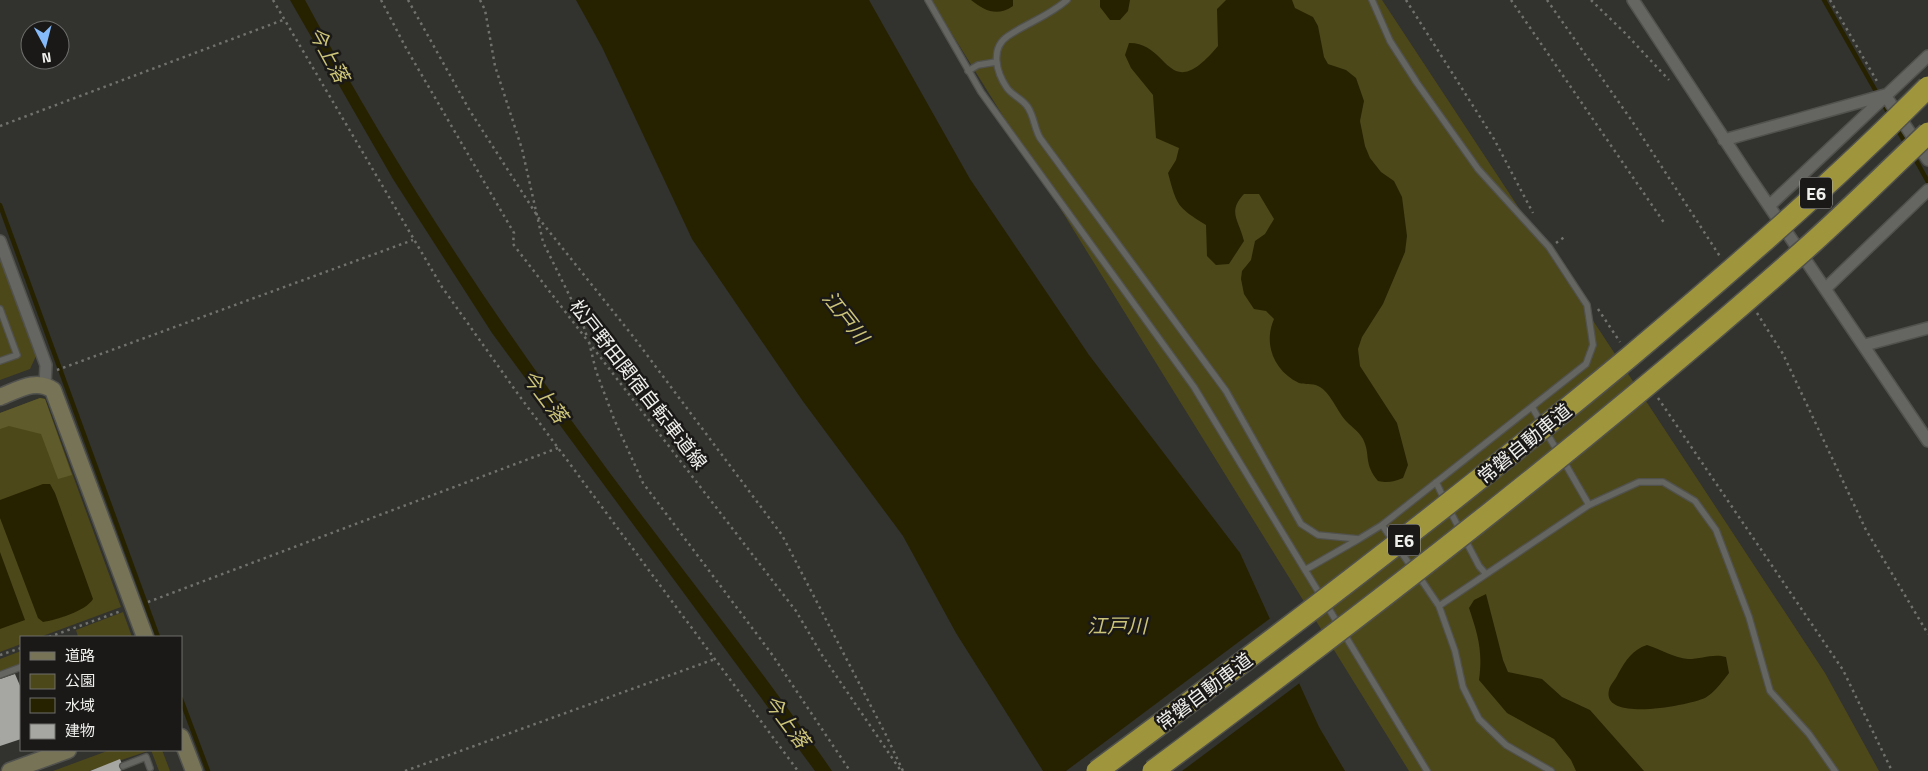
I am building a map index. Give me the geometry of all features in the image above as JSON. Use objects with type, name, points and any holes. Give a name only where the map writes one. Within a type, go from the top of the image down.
[{"type":"highway","name":"常磐自動車道","points":[[1097,771],[1395,546],[1558,416],[1701,297],[1928,87]]},
{"type":"highway","name":"常磐自動車道","points":[[1153,771],[1417,572],[1570,449],[1813,242],[1928,133]]},
{"type":"street","points":[[1634,0],[1724,140],[1865,345],[1928,441]]},
{"type":"street","points":[[1769,206],[1881,98],[1928,56]]},
{"type":"street","points":[[1724,140],[1881,98]]},
{"type":"street","points":[[1881,98],[1928,160]]},
{"type":"street","points":[[1826,288],[1927,191]]},
{"type":"street","points":[[0,241],[46,378],[57,397],[146,636]]},
{"type":"street","points":[[1865,345],[1928,328]]},
{"type":"street","points":[[0,397],[46,378]]},
{"type":"street","points":[[182,740],[194,771]]},
{"type":"street","points":[[10,771],[65,751]]},
{"type":"lane","points":[[928,0],[968,70],[1194,388],[1427,771]]},
{"type":"lane","points":[[1067,0],[1055,11],[1006,37],[996,50],[996,62],[1007,88],[1027,105],[1040,138],[1226,392],[1301,524],[1318,535],[1359,539]]},
{"type":"lane","points":[[1305,570],[1382,525],[1586,364],[1593,345],[1587,305],[1549,247],[1478,169],[1421,89],[1390,41],[1372,0]]},
{"type":"lane","points":[[968,70],[978,65],[996,62]]},
{"type":"lane","points":[[0,309],[17,355],[0,361]]},
{"type":"lane","points":[[1532,407],[1589,505]]},
{"type":"lane","points":[[1439,606],[1589,505],[1627,487],[1652,480],[1664,482],[1695,501],[1716,530],[1749,617],[1770,692],[1809,734],[1835,771]]},
{"type":"lane","points":[[1436,482],[1479,566],[1486,574]]},
{"type":"lane","points":[[1382,525],[1439,606],[1455,652],[1463,687],[1479,719],[1506,745],[1551,771]]},
{"type":"lane","points":[[0,675],[20,667]]},
{"type":"lane","points":[[122,766],[146,757],[150,770],[142,771]]},
{"type":"path","points":[[273,0],[282,20],[413,240],[464,318],[798,771]]},
{"type":"path","name":"松戸野田関宿自転車道線","points":[[380,0],[514,233],[514,244],[796,611],[822,655],[902,771]]},
{"type":"path","points":[[408,0],[470,111],[540,220],[632,335],[782,535],[886,735],[902,771]]},
{"type":"path","points":[[480,0],[484,10],[495,66],[522,149],[540,220],[543,242],[582,321],[596,371],[614,419],[643,483],[771,653],[850,771]]},
{"type":"path","points":[[1406,0],[1494,140],[1536,220]]},
{"type":"path","points":[[1511,0],[1664,224]]},
{"type":"path","points":[[1591,0],[1672,84]]},
{"type":"path","points":[[1830,0],[1881,98]]},
{"type":"path","points":[[0,126],[282,20]]},
{"type":"path","points":[[1555,243],[1566,236]]},
{"type":"path","points":[[1550,237],[1560,251]]},
{"type":"path","points":[[46,378],[74,364],[413,240]]},
{"type":"path","points":[[1597,308],[1625,350]]},
{"type":"path","points":[[1653,391],[1843,670],[1892,771]]},
{"type":"path","points":[[157,598],[558,448]]},
{"type":"path","points":[[52,636],[124,610]]},
{"type":"path","points":[[0,655],[20,648]]},
{"type":"path","points":[[405,771],[716,659]]},
{"type":"green space","points":[[931,0],[1382,0],[1825,673],[1879,771],[1409,771]]},
{"type":"green space","points":[[0,257],[36,356],[30,369],[0,380]]},
{"type":"green space","points":[[40,398],[45,399],[121,607],[43,636],[20,636],[20,644],[0,652],[0,413]]},
{"type":"green space","points":[[123,612],[132,636],[78,636],[76,630]]},
{"type":"green space","points":[[20,651],[20,664],[0,672],[0,659]]},
{"type":"green space","points":[[107,751],[148,751],[89,771],[53,771]]},
{"type":"green space","points":[[151,751],[162,751],[170,771],[159,771]]},
{"type":"shaded area","points":[[40,398],[45,399],[72,475],[58,479],[41,434],[9,426],[0,429],[0,413]]},
{"type":"water","name":"今上落","points":[[290,0],[305,0],[402,170],[509,333],[616,481],[772,687],[832,771],[815,771],[492,333],[393,179]]},
{"type":"water","name":"江戸川","points":[[576,0],[869,0],[970,179],[1089,355],[1240,553],[1319,727],[1345,771],[1043,771],[956,633],[903,536],[802,400],[692,239],[602,47]]},
{"type":"water","points":[[971,0],[1013,0],[1013,6],[996,12],[986,10]]},
{"type":"water","points":[[1100,0],[1130,0],[1128,11],[1120,20],[1110,20],[1100,7]]},
{"type":"water","points":[[1226,0],[1292,0],[1295,8],[1313,17],[1318,26],[1324,57],[1328,64],[1346,70],[1356,78],[1364,101],[1360,121],[1365,146],[1370,158],[1381,172],[1394,181],[1402,197],[1407,236],[1405,252],[1383,304],[1362,337],[1358,349],[1360,366],[1397,423],[1408,465],[1403,478],[1388,482],[1378,481],[1370,469],[1363,439],[1343,418],[1327,393],[1318,386],[1299,383],[1290,378],[1277,364],[1270,347],[1271,328],[1274,319],[1266,311],[1254,309],[1244,294],[1241,279],[1242,271],[1251,260],[1255,241],[1265,234],[1274,219],[1259,194],[1244,194],[1239,200],[1235,211],[1244,241],[1229,264],[1216,265],[1207,256],[1206,225],[1189,214],[1176,199],[1168,173],[1176,160],[1179,148],[1156,138],[1153,95],[1131,68],[1125,55],[1129,43],[1143,45],[1178,72],[1188,71],[1201,63],[1218,46],[1217,9]]},
{"type":"water","points":[[43,484],[50,484],[55,493],[93,599],[78,611],[43,622],[38,618],[0,518],[0,500]]},
{"type":"water","points":[[0,552],[25,620],[0,629]]},
{"type":"water","points":[[1486,594],[1503,660],[1508,672],[1542,679],[1562,697],[1590,710],[1644,771],[1576,771],[1571,760],[1554,739],[1507,713],[1479,680],[1479,643],[1469,608],[1474,600]]},
{"type":"water","points":[[1647,645],[1688,659],[1726,657],[1729,673],[1712,693],[1696,701],[1648,709],[1632,709],[1619,706],[1610,700],[1609,690],[1630,656]]},
{"type":"pier","points":[[1272,617],[1301,682],[1182,771],[1066,771]]},
{"type":"building","points":[[15,674],[20,686],[20,739],[0,746],[0,679]]},
{"type":"building","points":[[120,759],[124,769],[120,771],[90,771]]},
{"type":"waterway","points":[[1824,0],[1890,116]]},
{"type":"waterway","points":[[1896,127],[1906,144]]},
{"type":"waterway","points":[[1913,155],[1928,182]]},
{"type":"waterway","points":[[0,205],[158,636]]},
{"type":"waterway","points":[[182,702],[208,771]]}]
